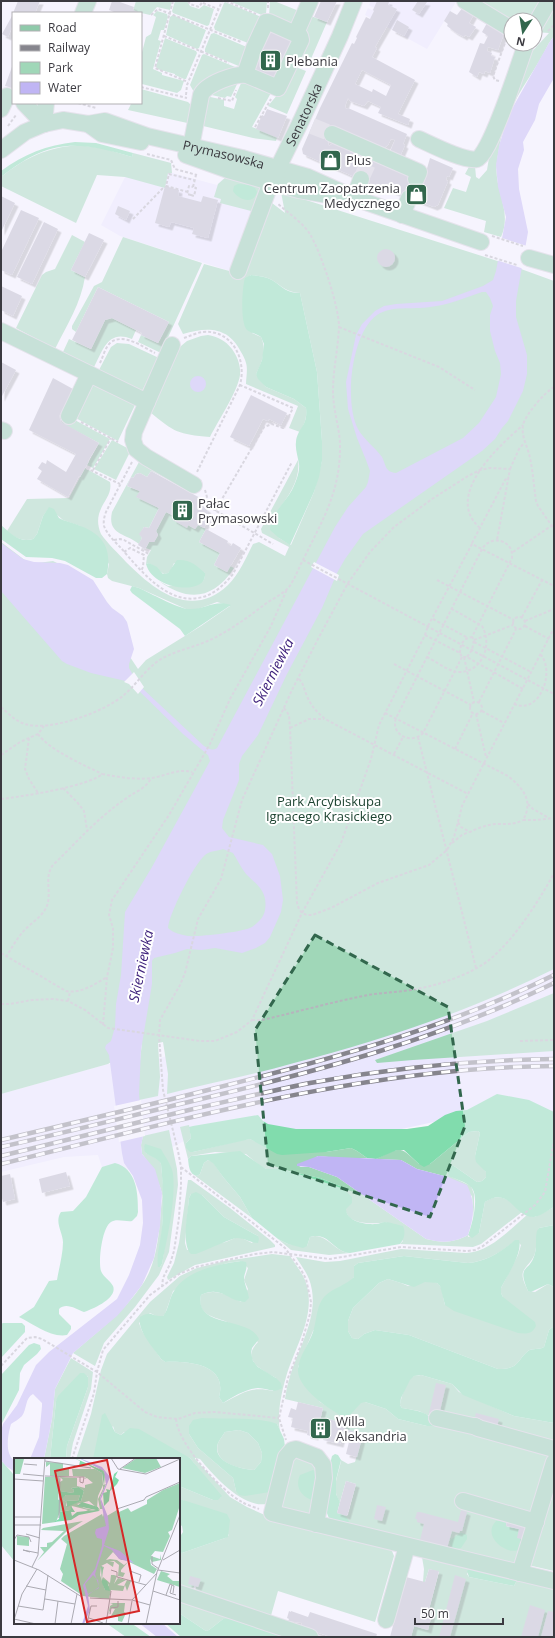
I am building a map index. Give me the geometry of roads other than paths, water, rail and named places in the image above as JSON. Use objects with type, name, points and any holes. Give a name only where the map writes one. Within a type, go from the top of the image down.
[{"type":"street","points":[[83,12],[88,1]]},
{"type":"street","points":[[296,33],[310,1]]},
{"type":"street","name":"Senatorska","points":[[238,271],[272,182],[307,123],[354,1]]},
{"type":"street","points":[[465,1],[503,29]]},
{"type":"street","points":[[543,12],[550,1]]},
{"type":"street","points":[[191,147],[193,99],[215,83],[245,72],[278,88],[301,40],[300,36],[268,22],[266,23],[245,72]]},
{"type":"street","points":[[418,139],[442,150],[465,157],[478,158],[482,156],[512,86],[523,52]]},
{"type":"street","points":[[13,104],[44,124],[46,104]]},
{"type":"street","name":"Prymasowska","points":[[1,150],[25,132],[44,124],[62,120],[88,124],[106,121],[147,136],[191,147],[272,182]]},
{"type":"street","name":"Prymasowska","points":[[88,124],[102,134],[173,150],[228,170],[303,191],[357,199],[486,244]]},
{"type":"street","points":[[332,134],[372,155],[419,172],[416,179]]},
{"type":"street","points":[[357,199],[357,190],[361,179]]},
{"type":"street","points":[[402,215],[409,198]]},
{"type":"street","points":[[524,257],[554,265]]},
{"type":"street","points":[[1,331],[94,369],[147,402]]},
{"type":"street","points":[[172,346],[134,432],[133,440],[136,449],[146,457],[197,486]]},
{"type":"street","points":[[69,416],[94,369]]},
{"type":"street","points":[[437,1418],[476,1427],[554,1449]]},
{"type":"street","points":[[316,1524],[324,1478],[323,1465],[317,1457],[292,1450],[286,1457],[272,1513],[316,1524],[407,1546],[554,1581]]},
{"type":"street","points":[[520,1573],[554,1462]]},
{"type":"street","points":[[463,1501],[536,1522]]},
{"type":"street","points":[[386,1620],[407,1546]]},
{"type":"street","points":[[180,1593],[310,1637]]},
{"type":"water","name":"Skierniewka","points":[[554,36],[554,78],[539,104],[535,120],[523,142],[524,150],[518,169],[519,189],[528,232],[516,301],[516,317],[527,355],[527,374],[523,391],[508,421],[495,439],[482,451],[363,534],[337,573],[322,608],[287,674],[258,735],[242,756],[239,764],[239,780],[223,820],[222,828],[229,837],[263,845],[272,854],[280,876],[283,900],[281,912],[270,937],[265,943],[256,948],[242,953],[215,948],[202,950],[187,949],[154,958],[152,961],[152,984],[141,1050],[139,1094],[143,1136],[141,1145],[142,1154],[155,1169],[162,1193],[160,1226],[154,1258],[142,1285],[125,1307],[117,1316],[73,1353],[55,1389],[52,1419],[44,1458],[30,1458],[39,1437],[42,1406],[42,1403],[33,1394],[27,1401],[22,1416],[11,1424],[8,1438],[8,1449],[9,1454],[14,1460],[14,1471],[6,1466],[1,1460],[1,1431],[3,1424],[17,1405],[36,1365],[49,1352],[117,1299],[129,1275],[140,1245],[143,1223],[142,1200],[133,1176],[124,1163],[109,1055],[105,1048],[111,1041],[115,1027],[116,1004],[121,975],[125,912],[152,867],[210,761],[208,755],[183,734],[130,682],[91,673],[62,661],[1,591],[1,543],[23,559],[34,562],[60,563],[68,565],[93,580],[107,602],[112,608],[123,616],[127,622],[134,649],[129,668],[143,689],[204,746],[210,749],[217,748],[335,527],[348,507],[366,487],[368,482],[370,471],[357,438],[348,409],[346,382],[356,335],[362,324],[375,311],[384,306],[442,301],[483,286],[493,280],[506,217],[498,187],[496,165],[499,146],[508,116]],"holes":[[[486,292],[493,306],[490,315],[490,331],[500,363],[501,374],[496,397],[479,423],[463,438],[396,473],[388,470],[382,457],[360,433],[351,403],[352,369],[361,337],[368,324],[377,315],[389,310],[443,305]],[[223,849],[233,853],[244,872],[258,885],[265,898],[264,913],[258,922],[252,927],[240,931],[201,936],[188,936],[178,934],[170,930],[168,928],[169,921],[183,890],[200,860],[211,852]]]},
{"type":"water","points":[[195,376],[201,376],[206,381],[204,390],[201,392],[195,392],[190,387],[190,381]]},
{"type":"water","points":[[318,1156],[401,1160],[417,1169],[448,1177],[467,1185],[473,1204],[472,1222],[468,1235],[458,1240],[448,1242],[426,1239],[337,1177],[309,1167],[297,1166],[297,1164]]},
{"type":"water","points":[[140,1624],[163,1624],[178,1637],[157,1637]]},
{"type":"tunnel","points":[[312,126],[332,134]]},
{"type":"tunnel","points":[[361,179],[370,159]]},
{"type":"railway","points":[[1,1140],[103,1116],[338,1056],[426,1028],[469,1012],[512,995],[554,975]]},
{"type":"railway","points":[[1,1147],[246,1088],[381,1051],[469,1020],[512,1003],[554,983]]},
{"type":"railway","points":[[1,1156],[189,1110],[310,1083],[401,1069],[462,1063],[554,1059]]},
{"type":"railway","points":[[1,1164],[206,1114],[344,1086],[413,1076],[483,1069],[554,1066]]},
{"type":"place","name":"Plebania","points":[[271,61]]},
{"type":"place","name":"Plus","points":[[330,160]]},
{"type":"place","name":"Centrum Zaopatrzenia Medycznego","points":[[416,195]]},
{"type":"place","name":"Pałac Prymasowski","points":[[183,510]]},
{"type":"place","name":"Willa Aleksandria","points":[[321,1428]]},
{"type":"park label","name":"Park Arcybiskupa Ignacego Krasickiego","points":[[329,808]]}]
